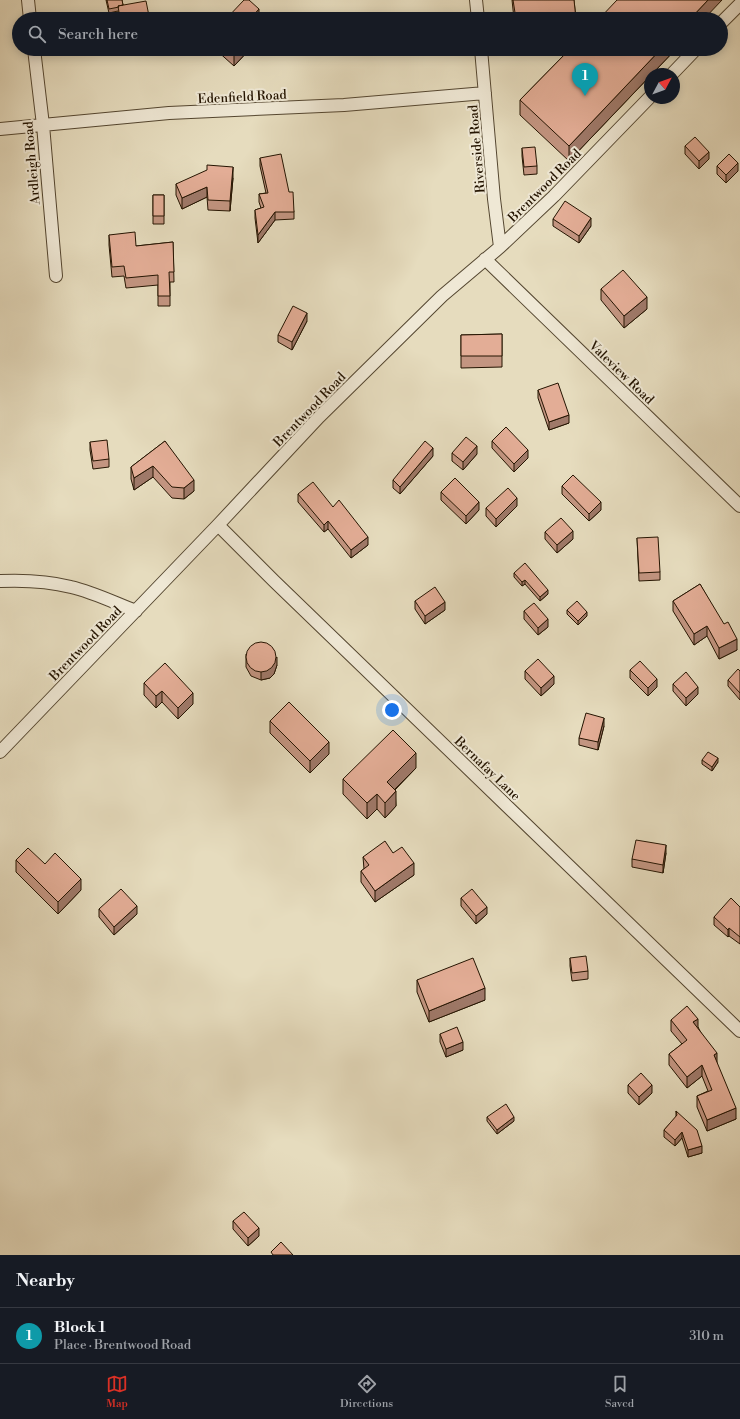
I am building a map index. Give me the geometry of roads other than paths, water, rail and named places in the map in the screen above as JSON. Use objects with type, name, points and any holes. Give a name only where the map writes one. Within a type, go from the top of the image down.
[{"type":"street","points":[[28,0],[29,12]]},
{"type":"street","points":[[476,0],[477,12]]},
{"type":"street","points":[[728,17],[740,4]]},
{"type":"street","name":"Ardleigh Road","points":[[35,56],[43,125],[56,276]]},
{"type":"street","name":"Riverside Road","points":[[482,56],[494,199],[500,246]]},
{"type":"street","points":[[678,68],[689,56]]},
{"type":"street","name":"Edenfield Road","points":[[0,129],[169,113],[344,105],[486,93]]},
{"type":"street","name":"Brentwood Road","points":[[0,752],[218,525],[319,417],[442,296],[500,246],[554,196],[644,103]]},
{"type":"street","name":"Valeview Road","points":[[485,259],[740,506]]},
{"type":"street","name":"Bernafay Lane","points":[[218,525],[740,1031]]},
{"type":"street","points":[[0,581],[18,580],[73,587],[136,611]]},
{"type":"place","name":"Block 1","points":[[585,96]]}]
